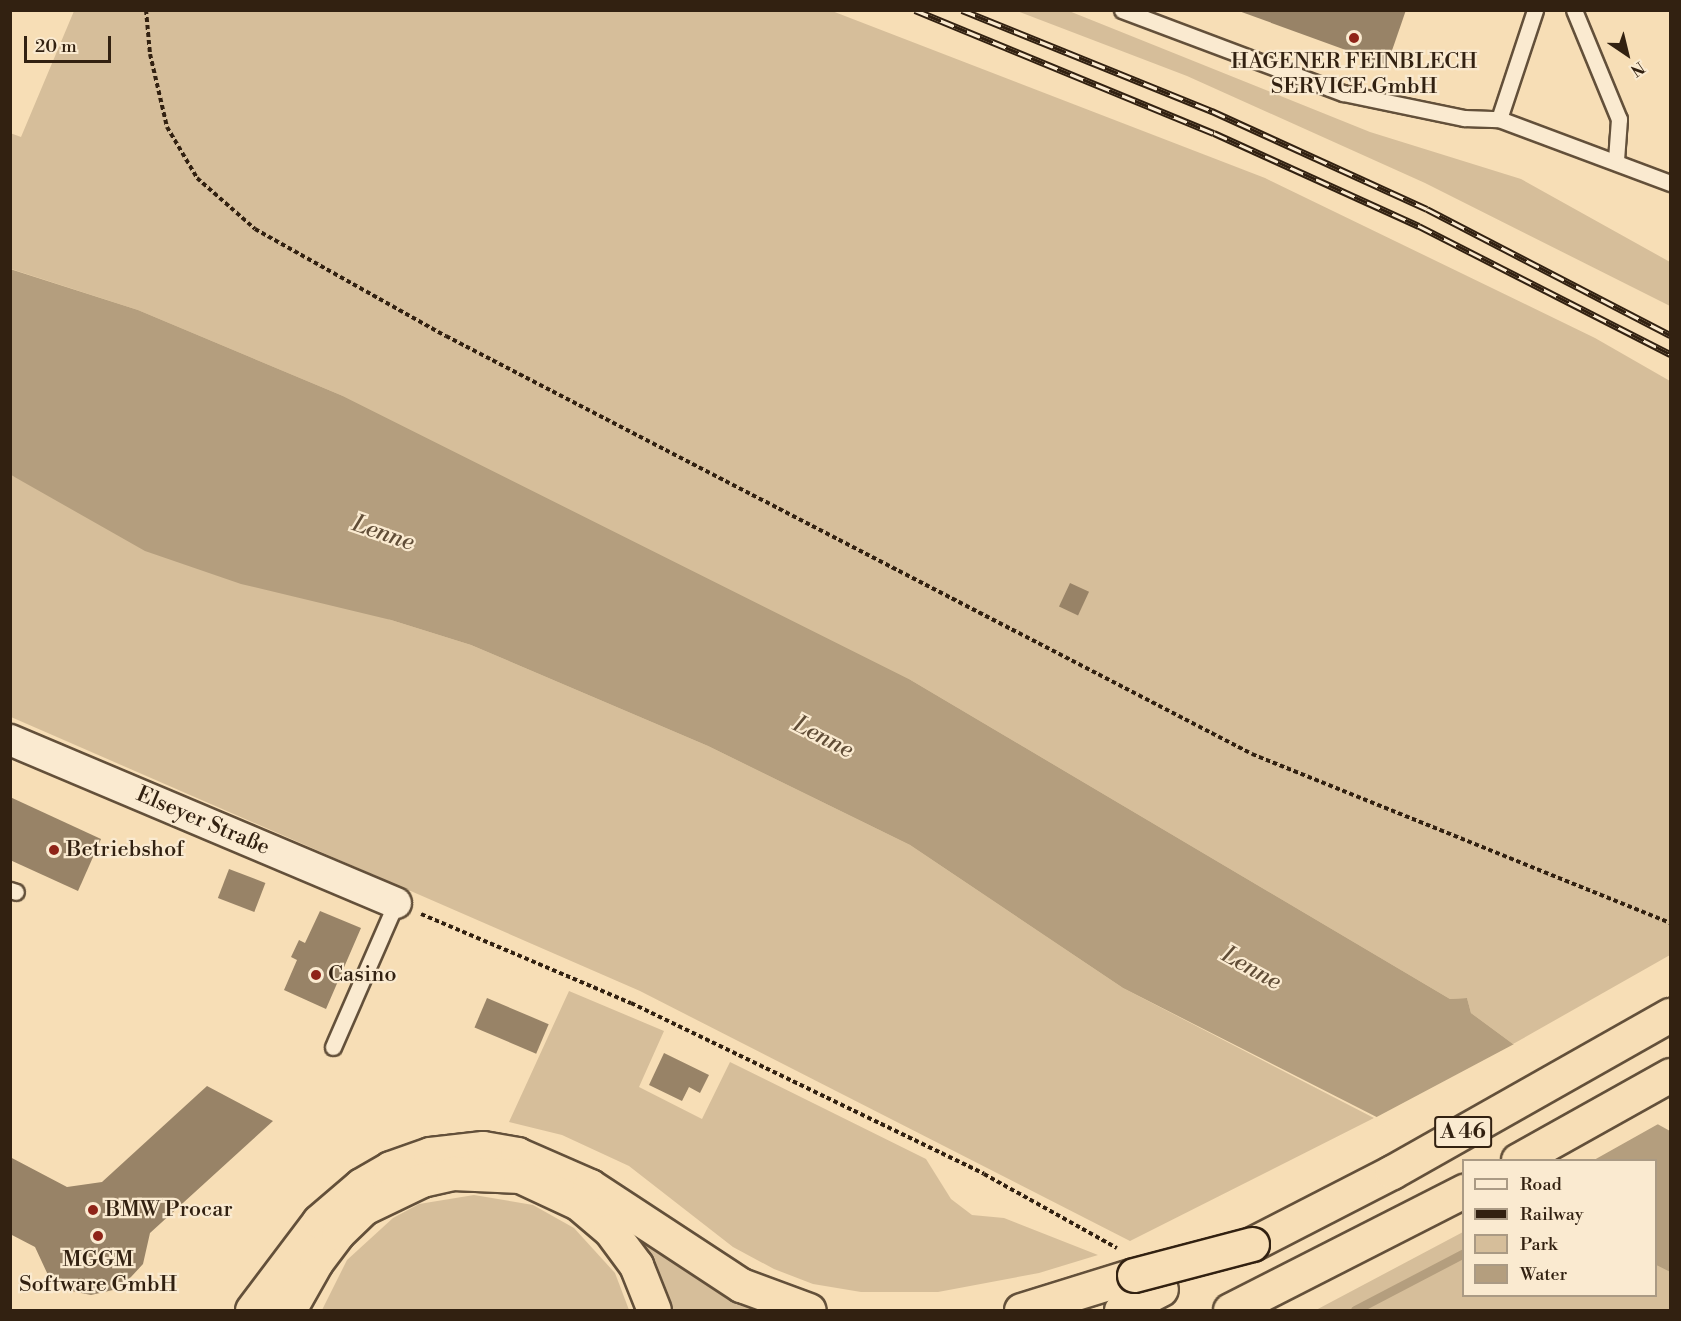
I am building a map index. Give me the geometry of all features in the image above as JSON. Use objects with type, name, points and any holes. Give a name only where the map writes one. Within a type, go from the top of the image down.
[{"type":"highway","name":"A 46","points":[[1121,1311],[1140,1272],[1252,1244],[1392,1172],[1671,1015]]},
{"type":"highway","name":"A 46","points":[[1522,1159],[1671,1075]]},
{"type":"highway","points":[[252,1311],[319,1221],[361,1185],[390,1168],[430,1154],[483,1148],[517,1154],[590,1186],[741,1285],[809,1311]]},
{"type":"highway","points":[[296,1302],[338,1233],[364,1208],[393,1192],[422,1180],[453,1173],[520,1176],[578,1203],[610,1230],[636,1265],[654,1311]]},
{"type":"highway","points":[[1230,1311],[1462,1192]]},
{"type":"highway","points":[[1021,1311],[1140,1272]]},
{"type":"street","name":"Elseyer Straße","points":[[10,740],[396,903]]},
{"type":"lane","points":[[1122,10],[1343,93],[1464,118],[1499,119],[1616,160],[1671,183]]},
{"type":"lane","points":[[1499,119],[1536,10]]},
{"type":"lane","points":[[1574,10],[1619,119],[1616,160]]},
{"type":"lane","points":[[333,1047],[396,903]]},
{"type":"path","points":[[146,10],[150,54],[166,127],[197,178],[255,230],[446,336],[1252,754],[1671,923]]},
{"type":"path","points":[[396,903],[631,1003],[984,1173],[1140,1272]]},
{"type":"green space","points":[[74,11],[832,11],[1265,178],[1595,338],[1670,381],[1670,955],[1513,1044],[1471,1013],[1467,998],[1450,999],[909,679],[343,396],[138,310],[11,269],[10,133],[21,137]]},
{"type":"green space","points":[[1017,11],[1069,11],[1370,132],[1521,179],[1670,262],[1670,306],[1425,183],[1187,76]]},
{"type":"green space","points":[[10,475],[391,620],[471,645],[708,746],[910,845],[1123,988],[1374,1118],[1130,1241],[640,991],[11,717]]},
{"type":"green space","points":[[569,991],[664,1031],[639,1087],[702,1119],[730,1062],[926,1159],[951,1199],[972,1215],[1004,1218],[1098,1255],[1039,1273],[938,1292],[861,1292],[813,1284],[774,1269],[733,1247],[629,1166],[562,1135],[509,1122]]},
{"type":"green space","points":[[474,1195],[533,1205],[574,1228],[615,1273],[629,1310],[322,1310],[347,1260],[393,1218],[419,1204]]},
{"type":"green space","points":[[635,1229],[768,1310],[665,1310],[628,1235]]},
{"type":"green space","points":[[1462,1233],[1462,1297],[1657,1297],[1657,1266],[1670,1272],[1670,1310],[1316,1310]]},
{"type":"water","name":"Lenne","points":[[10,269],[138,310],[343,396],[909,679],[1450,999],[1467,998],[1471,1013],[1513,1044],[1670,1131],[1670,1272],[1657,1266],[1657,1159],[1462,1160],[1123,988],[910,845],[708,746],[471,645],[391,620],[241,584],[145,551],[11,475]]},
{"type":"pier","points":[[1516,1043],[1660,1123],[1596,1159],[1462,1159],[1462,1163],[1371,1120]]},
{"type":"building","name":"HAGENER FEINBLECH SERVICE GmbH","points":[[1236,10],[1406,10],[1387,65]]},
{"type":"building","points":[[1070,583],[1089,592],[1078,615],[1059,607]]},
{"type":"building","name":"Betriebshof","points":[[10,797],[101,839],[78,891],[10,860]]},
{"type":"building","points":[[229,869],[265,883],[254,912],[218,898]]},
{"type":"building","name":"Casino","points":[[320,911],[361,928],[326,1009],[284,990],[297,960],[291,957],[299,940],[305,943]]},
{"type":"building","points":[[487,998],[549,1024],[536,1054],[474,1027]]},
{"type":"building","points":[[664,1053],[709,1075],[700,1093],[689,1087],[682,1101],[649,1085]]},
{"type":"building","name":"BMW Procar","points":[[207,1086],[273,1121],[150,1233],[143,1264],[131,1277],[113,1290],[91,1295],[67,1290],[48,1275],[35,1247],[10,1234],[10,1157],[67,1187],[102,1182]]},
{"type":"waterway","points":[[1355,1310],[1462,1254]]},
{"type":"railway","points":[[915,10],[1214,133],[1419,226],[1670,354]]},
{"type":"railway","points":[[962,10],[1212,111],[1427,209],[1670,335]]},
{"type":"place","name":"HAGENER FEINBLECH SERVICE GmbH","points":[[1354,38]]},
{"type":"place","name":"Betriebshof","points":[[54,850]]},
{"type":"place","name":"Casino","points":[[316,975]]},
{"type":"place","name":"BMW Procar","points":[[93,1210]]},
{"type":"place","name":"MGGM Software GmbH","points":[[98,1236]]}]
